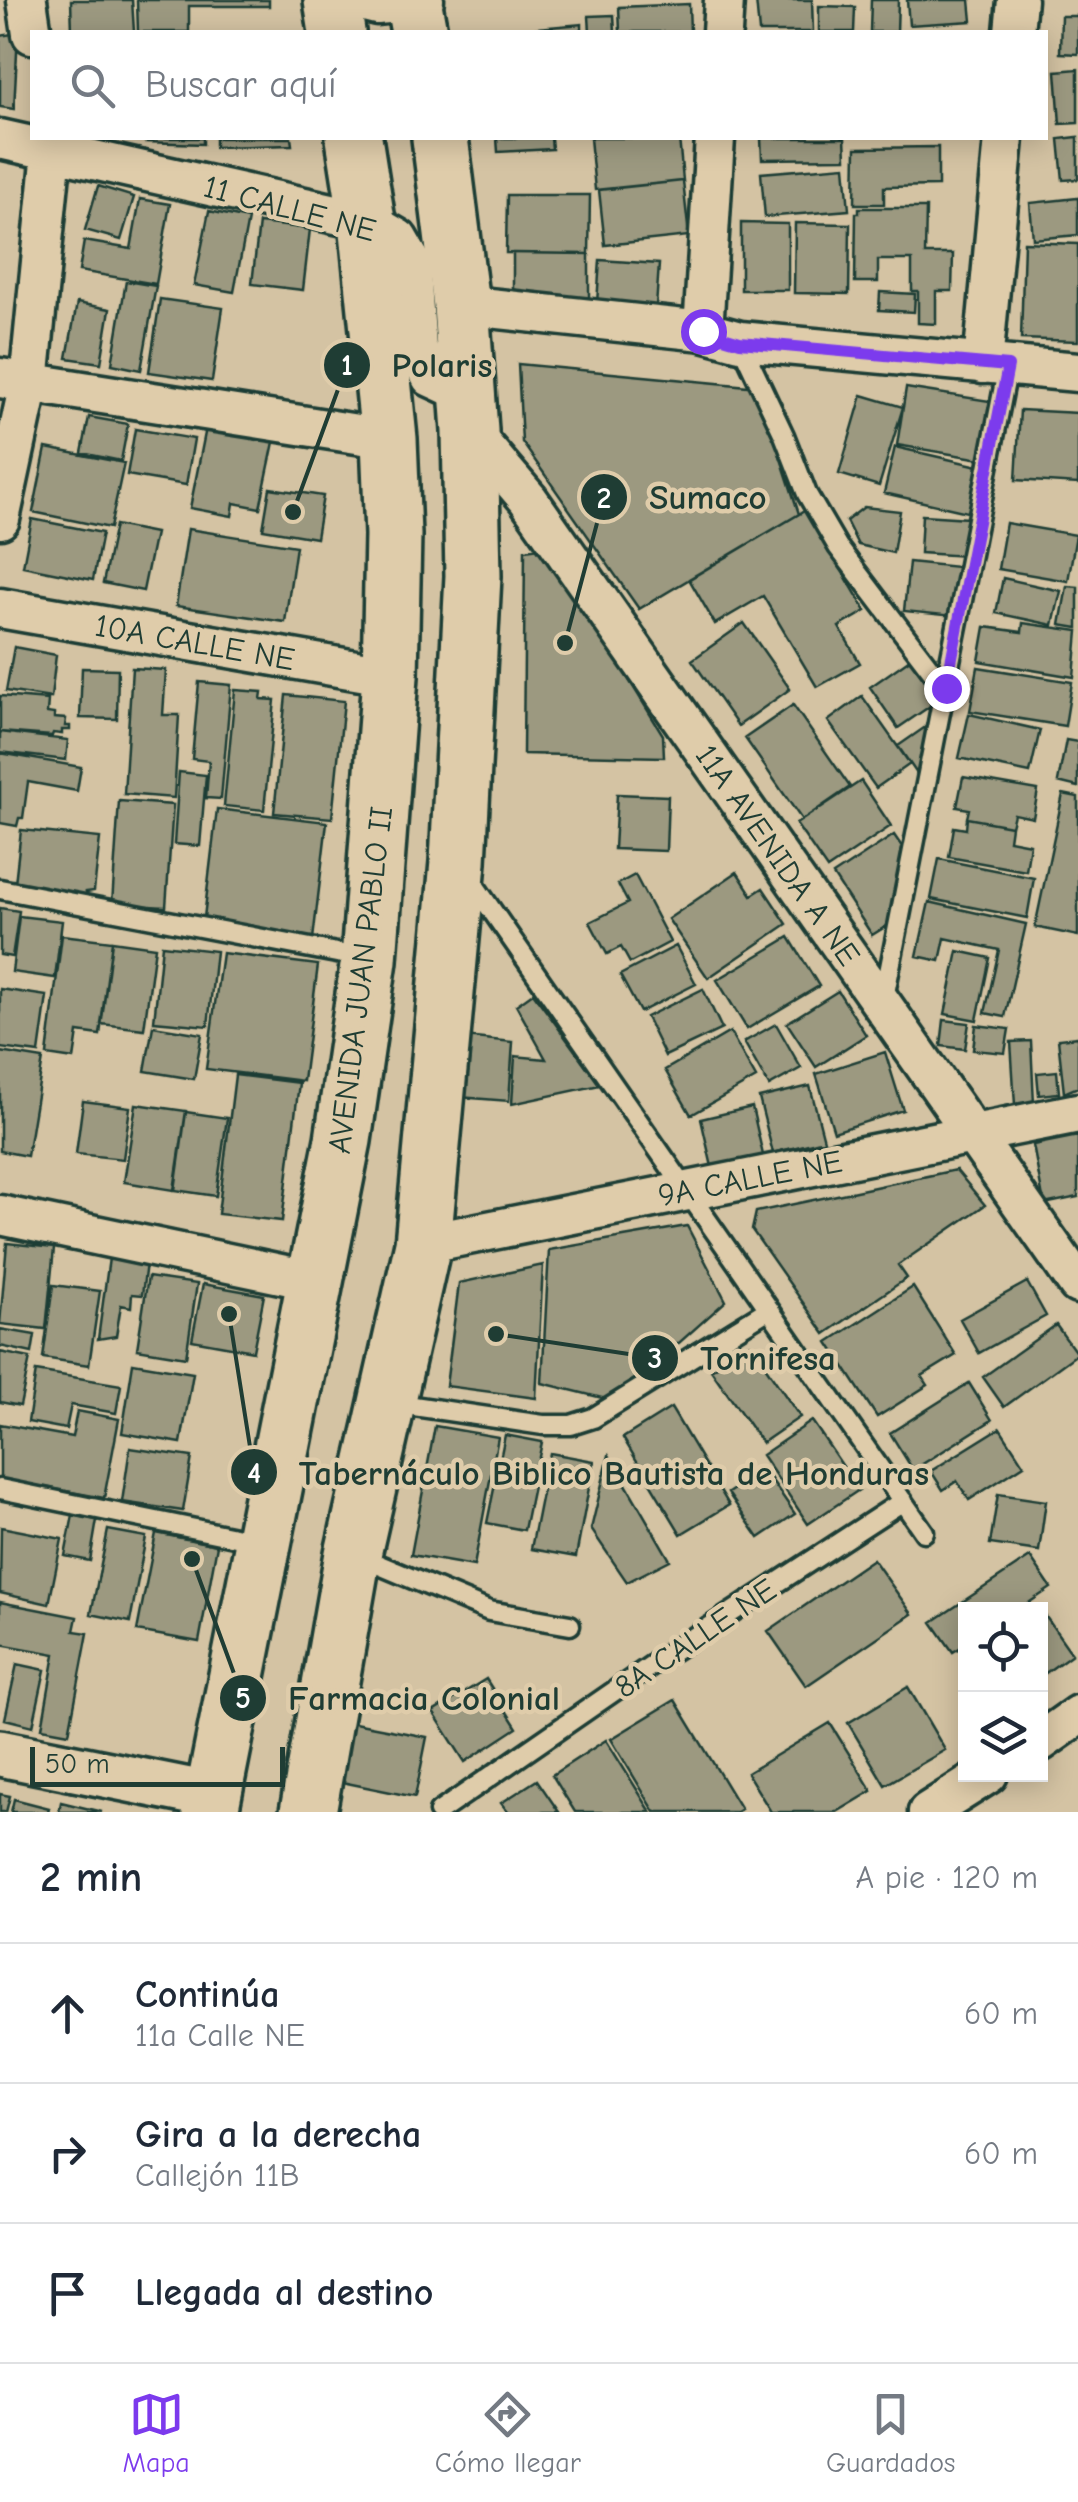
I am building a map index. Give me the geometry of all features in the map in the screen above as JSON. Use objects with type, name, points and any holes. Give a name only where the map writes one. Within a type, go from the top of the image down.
[{"type":"highway","points":[[332,0],[337,30]]},
{"type":"highway","points":[[413,1],[419,30]]},
{"type":"highway","name":"AVENIDA JUAN PABLO II","points":[[212,1804],[343,1140],[369,960],[390,676],[393,535],[367,221],[354,140]]},
{"type":"highway","points":[[308,1812],[352,1554],[423,1244],[458,862],[472,576],[469,412],[461,306],[440,140]]},
{"type":"street","points":[[27,0],[31,30]]},
{"type":"street","points":[[357,0],[376,5],[424,0]]},
{"type":"street","points":[[722,30],[724,0]]},
{"type":"street","points":[[1014,30],[1017,0]]},
{"type":"street","name":"11 CALLE NE","points":[[0,139],[51,144],[367,221],[398,239],[410,260],[417,348],[430,378],[469,412]]},
{"type":"street","points":[[703,331],[716,140]]},
{"type":"street","points":[[996,365],[1004,140]]},
{"type":"street","points":[[0,520],[15,380],[51,144]]},
{"type":"street","points":[[461,306],[703,331],[740,342],[1078,372]]},
{"type":"street","points":[[15,380],[388,439]]},
{"type":"street","name":"11A AVENIDA A NE","points":[[469,412],[1078,1284]]},
{"type":"street","name":"10A CALLE NE","points":[[0,608],[390,676]]},
{"type":"street","name":"9A CALLE NE","points":[[423,1244],[1078,1113]]},
{"type":"street","points":[[0,1215],[314,1281]]},
{"type":"street","points":[[1048,1736],[1078,1715]]},
{"type":"street","points":[[0,1754],[212,1804]]},
{"type":"street","points":[[928,1812],[975,1782]]},
{"type":"lane","points":[[740,342],[808,494],[838,547],[946,688]]},
{"type":"lane","points":[[883,1004],[946,688],[996,365]]},
{"type":"lane","points":[[458,862],[924,1532]]},
{"type":"lane","points":[[0,889],[369,960]]},
{"type":"lane","points":[[388,1403],[543,1425],[571,1425],[593,1418],[769,1309]]},
{"type":"lane","points":[[0,1489],[262,1542]]},
{"type":"lane","name":"8A CALLE NE","points":[[439,1812],[668,1654],[903,1501]]},
{"type":"lane","points":[[352,1554],[490,1612],[570,1626]]},
{"type":"building","points":[[71,0],[132,0],[134,30],[72,30]]},
{"type":"building","points":[[137,0],[269,0],[269,6],[189,6],[189,30],[138,30]]},
{"type":"building","points":[[756,0],[812,0],[813,30],[759,30]]},
{"type":"building","points":[[871,0],[898,0],[897,30],[870,30]]},
{"type":"building","points":[[907,0],[970,0],[972,21],[909,25]]},
{"type":"building","points":[[689,4],[690,30],[620,30],[619,7]]},
{"type":"building","points":[[819,6],[855,7],[854,30],[819,30]]},
{"type":"building","points":[[614,15],[615,30],[590,30],[589,16]]},
{"type":"building","points":[[1061,16],[1078,16],[1078,54],[1060,53]]},
{"type":"building","points":[[582,24],[582,30],[514,30]]},
{"type":"building","points":[[18,33],[14,109],[0,107],[0,36]]},
{"type":"building","points":[[1078,69],[1078,123],[1060,124],[1056,71]]},
{"type":"building","points":[[1078,137],[1078,179],[1063,180],[1059,139]]},
{"type":"building","points":[[203,140],[203,144],[145,142]]},
{"type":"building","points":[[215,140],[291,140],[292,145],[215,147]]},
{"type":"building","points":[[497,140],[551,140],[552,149],[498,152]]},
{"type":"building","points":[[590,140],[679,140],[683,181],[595,190]]},
{"type":"building","points":[[761,140],[845,140],[846,158],[762,159]]},
{"type":"building","points":[[938,147],[938,186],[884,187],[884,204],[855,204],[856,148]]},
{"type":"building","points":[[845,166],[849,210],[765,217],[761,173]]},
{"type":"building","points":[[683,181],[689,236],[605,245],[599,190]]},
{"type":"building","points":[[98,186],[134,197],[121,240],[85,230]]},
{"type":"building","points":[[507,195],[590,195],[589,254],[506,253]]},
{"type":"building","points":[[1078,198],[1078,235],[1033,239],[1030,203]]},
{"type":"building","points":[[140,199],[170,204],[156,284],[79,271],[84,241],[131,249]]},
{"type":"building","points":[[859,208],[926,208],[925,254],[953,254],[952,291],[936,291],[936,324],[918,323],[918,291],[912,291],[912,260],[878,260],[878,282],[855,282]]},
{"type":"building","points":[[209,211],[248,219],[234,292],[194,285]]},
{"type":"building","points":[[259,223],[310,229],[303,290],[252,284]]},
{"type":"building","points":[[741,223],[788,224],[788,290],[741,290]]},
{"type":"building","points":[[795,223],[850,224],[849,294],[794,293]]},
{"type":"building","points":[[1024,242],[1078,244],[1078,341],[1021,339]]},
{"type":"building","points":[[513,253],[589,254],[589,301],[513,300]]},
{"type":"building","points":[[600,260],[659,264],[656,307],[597,303]]},
{"type":"building","points":[[126,281],[156,286],[141,370],[112,364]]},
{"type":"building","points":[[880,292],[915,294],[914,312],[879,310]]},
{"type":"building","points":[[160,299],[223,308],[212,381],[149,372]]},
{"type":"building","points":[[77,303],[110,309],[101,363],[67,358]]},
{"type":"building","points":[[518,364],[758,387],[799,514],[639,609],[522,442]]},
{"type":"building","points":[[906,388],[996,402],[987,460],[897,445]]},
{"type":"building","points":[[862,395],[903,407],[879,486],[839,474]]},
{"type":"building","points":[[1020,410],[1078,413],[1078,484],[1016,480]]},
{"type":"building","points":[[89,417],[128,424],[121,461],[82,453]]},
{"type":"building","points":[[206,428],[274,442],[260,508],[234,503],[232,516],[190,508]]},
{"type":"building","points":[[135,429],[194,439],[186,485],[127,475]]},
{"type":"building","points":[[895,447],[987,468],[976,514],[884,493]]},
{"type":"building","points":[[46,448],[124,463],[110,528],[33,512]]},
{"type":"building","points":[[270,488],[323,496],[316,538],[263,529]]},
{"type":"building","points":[[864,507],[900,511],[893,553],[858,545],[846,521]]},
{"type":"building","points":[[806,510],[866,611],[839,627],[860,663],[817,687],[763,596],[715,624],[689,579]]},
{"type":"building","points":[[922,515],[968,518],[966,556],[920,553]]},
{"type":"building","points":[[32,519],[102,533],[93,580],[23,566]]},
{"type":"building","points":[[1006,523],[1076,535],[1068,581],[998,569]]},
{"type":"building","points":[[115,525],[155,533],[143,591],[103,583]]},
{"type":"building","points":[[188,529],[296,546],[285,622],[176,606]]},
{"type":"building","points":[[547,547],[663,735],[664,757],[523,754],[525,550]]},
{"type":"building","points":[[909,562],[958,567],[954,616],[904,611]]},
{"type":"building","points":[[1003,578],[1061,591],[1053,625],[996,613]]},
{"type":"building","points":[[1067,586],[1078,587],[1078,628],[1060,625]]},
{"type":"building","points":[[744,623],[790,689],[738,726],[692,660]]},
{"type":"building","points":[[1023,623],[1078,631],[1074,677],[979,661],[985,627],[1022,632]]},
{"type":"building","points":[[14,647],[56,655],[51,698],[6,691]]},
{"type":"building","points":[[910,659],[939,700],[898,728],[870,687]]},
{"type":"building","points":[[978,667],[1072,682],[1065,726],[970,711]]},
{"type":"building","points":[[82,668],[118,669],[117,719],[80,718]]},
{"type":"building","points":[[132,668],[166,670],[163,715],[179,715],[174,798],[124,794]]},
{"type":"building","points":[[199,682],[231,685],[221,799],[206,798],[209,761],[192,759]]},
{"type":"building","points":[[235,690],[262,692],[261,699],[275,700],[264,810],[224,806]]},
{"type":"building","points":[[286,695],[344,701],[332,818],[274,813]]},
{"type":"building","points":[[0,696],[48,700],[47,713],[66,719],[65,726],[70,726],[70,730],[52,736],[0,732]]},
{"type":"building","points":[[862,696],[910,764],[876,788],[828,721]]},
{"type":"building","points":[[793,705],[850,787],[802,820],[745,738]]},
{"type":"building","points":[[969,714],[1040,730],[1030,773],[959,758]]},
{"type":"building","points":[[934,721],[926,787],[898,746]]},
{"type":"building","points":[[0,732],[68,740],[66,760],[0,752]]},
{"type":"building","points":[[1066,740],[1078,742],[1078,787],[1058,782]]},
{"type":"building","points":[[0,753],[81,767],[77,791],[28,782],[23,818],[19,818],[17,826],[0,823]]},
{"type":"building","points":[[179,772],[206,775],[200,846],[174,844]]},
{"type":"building","points":[[963,777],[1038,790],[1033,818],[1014,814],[1011,826],[967,818],[969,809],[957,807]]},
{"type":"building","points":[[861,781],[891,826],[827,869],[796,824]]},
{"type":"building","points":[[617,794],[668,796],[666,851],[614,849]]},
{"type":"building","points":[[1063,794],[1078,797],[1078,936],[1035,927]]},
{"type":"building","points":[[119,801],[173,805],[166,907],[112,904]]},
{"type":"building","points":[[217,809],[327,822],[313,939],[203,926]]},
{"type":"building","points":[[967,818],[1011,826],[1009,840],[1030,844],[1026,871],[949,857],[954,827],[966,829]]},
{"type":"building","points":[[21,830],[100,838],[94,891],[86,892],[88,900],[14,892]]},
{"type":"building","points":[[894,835],[913,863],[898,919],[872,935],[833,875]]},
{"type":"building","points":[[939,859],[1034,878],[1027,918],[931,899]]},
{"type":"building","points":[[737,872],[752,895],[763,888],[787,924],[708,978],[668,919]]},
{"type":"building","points":[[635,875],[670,942],[630,963],[621,947],[607,954],[590,922],[628,903],[618,884]]},
{"type":"building","points":[[929,902],[1026,924],[1005,1017],[985,1013],[999,950],[945,938],[940,961],[917,956]]},
{"type":"building","points":[[0,908],[19,911],[12,957],[0,955]]},
{"type":"building","points":[[19,916],[62,921],[55,978],[12,972]]},
{"type":"building","points":[[62,935],[112,941],[100,1035],[78,1032],[74,1059],[47,1055]]},
{"type":"building","points":[[789,937],[819,986],[747,1029],[717,980]]},
{"type":"building","points":[[112,941],[155,947],[144,1029],[101,1024]]},
{"type":"building","points":[[162,945],[216,951],[208,1026],[154,1021]]},
{"type":"building","points":[[676,946],[696,984],[640,1012],[620,975]]},
{"type":"building","points":[[958,951],[990,958],[977,1020],[945,1014]]},
{"type":"building","points":[[222,953],[318,965],[303,1081],[206,1069]]},
{"type":"building","points":[[0,989],[47,996],[39,1053],[0,1048]]},
{"type":"building","points":[[703,989],[722,1029],[665,1056],[646,1017]]},
{"type":"building","points":[[838,991],[866,1035],[816,1067],[787,1023]]},
{"type":"building","points":[[533,993],[600,1085],[512,1104],[515,1056],[546,1059],[516,1005]]},
{"type":"building","points":[[944,1020],[969,1023],[965,1049],[941,1046]]},
{"type":"building","points":[[776,1024],[801,1068],[769,1086],[744,1042]]},
{"type":"building","points":[[976,1025],[1009,1029],[1005,1053],[973,1050]]},
{"type":"building","points":[[153,1026],[202,1034],[194,1079],[145,1071]]},
{"type":"building","points":[[730,1032],[756,1078],[691,1115],[665,1070]]},
{"type":"building","points":[[465,1037],[513,1042],[509,1101],[459,1097]]},
{"type":"building","points":[[1078,1037],[1078,1087],[1064,1093],[1058,1039]]},
{"type":"building","points":[[1031,1041],[1034,1104],[1015,1105],[1011,1042]]},
{"type":"building","points":[[0,1052],[43,1059],[27,1156],[0,1151]]},
{"type":"building","points":[[885,1052],[903,1110],[834,1132],[816,1074]]},
{"type":"building","points":[[1057,1071],[1059,1093],[1039,1095],[1037,1073]]},
{"type":"building","points":[[235,1075],[299,1083],[282,1221],[218,1214]]},
{"type":"building","points":[[810,1086],[824,1140],[773,1153],[759,1098]]},
{"type":"building","points":[[83,1101],[130,1107],[123,1159],[76,1154]]},
{"type":"building","points":[[136,1104],[186,1111],[174,1190],[124,1182]]},
{"type":"building","points":[[752,1107],[763,1155],[712,1167],[701,1119]]},
{"type":"building","points":[[186,1112],[227,1118],[216,1196],[175,1190]]},
{"type":"building","points":[[1078,1136],[1078,1197],[1044,1204],[1033,1145]]},
{"type":"building","points":[[956,1170],[985,1205],[898,1265],[907,1278],[825,1334],[752,1230],[756,1212]]},
{"type":"building","points":[[687,1226],[726,1301],[614,1401],[542,1383],[549,1250]]},
{"type":"building","points":[[7,1243],[54,1248],[46,1329],[0,1324]]},
{"type":"building","points":[[109,1258],[146,1263],[142,1295],[132,1294],[131,1307],[121,1305],[116,1336],[98,1339]]},
{"type":"building","points":[[543,1265],[536,1398],[446,1386],[459,1283]]},
{"type":"building","points":[[148,1277],[197,1284],[186,1357],[137,1349]]},
{"type":"building","points":[[1027,1282],[1046,1316],[979,1353],[960,1319]]},
{"type":"building","points":[[203,1284],[264,1295],[253,1351],[192,1340]]},
{"type":"building","points":[[53,1285],[100,1291],[89,1365],[43,1358]]},
{"type":"building","points":[[913,1287],[956,1355],[922,1376],[928,1385],[877,1417],[828,1342]]},
{"type":"building","points":[[1056,1325],[1077,1354],[1004,1407],[983,1377]]},
{"type":"building","points":[[0,1329],[35,1335],[32,1353],[0,1346]]},
{"type":"building","points":[[750,1344],[800,1417],[762,1443],[711,1370]]},
{"type":"building","points":[[0,1352],[30,1358],[20,1406],[0,1402]]},
{"type":"building","points":[[133,1363],[193,1373],[181,1443],[122,1433]]},
{"type":"building","points":[[36,1371],[121,1385],[116,1413],[71,1405],[66,1429],[28,1422]]},
{"type":"building","points":[[969,1383],[992,1420],[913,1470],[890,1433]]},
{"type":"building","points":[[671,1408],[729,1505],[681,1534],[623,1438]]},
{"type":"building","points":[[77,1411],[119,1419],[104,1498],[0,1479],[0,1424],[72,1437]]},
{"type":"building","points":[[812,1421],[859,1490],[808,1524],[762,1455]]},
{"type":"building","points":[[435,1426],[498,1437],[474,1566],[411,1555]]},
{"type":"building","points":[[1000,1428],[1024,1465],[969,1500],[957,1481],[943,1490],[931,1471]]},
{"type":"building","points":[[505,1435],[542,1442],[524,1530],[487,1523]]},
{"type":"building","points":[[130,1448],[192,1457],[183,1511],[122,1502]]},
{"type":"building","points":[[550,1453],[594,1461],[576,1557],[531,1549]]},
{"type":"building","points":[[609,1455],[670,1560],[627,1582],[591,1529]]},
{"type":"building","points":[[764,1469],[795,1514],[759,1538],[728,1493]]},
{"type":"building","points":[[998,1494],[1046,1501],[1039,1551],[990,1544]]},
{"type":"building","points":[[73,1515],[97,1520],[90,1561],[65,1556]]},
{"type":"building","points":[[1,1527],[62,1539],[49,1604],[0,1593]]},
{"type":"building","points":[[108,1530],[146,1537],[130,1622],[91,1614]]},
{"type":"building","points":[[156,1533],[217,1545],[199,1642],[137,1631]]},
{"type":"building","points":[[1030,1557],[1051,1588],[1030,1602],[962,1602]]},
{"type":"building","points":[[873,1559],[912,1614],[806,1686],[768,1631]]},
{"type":"building","points":[[0,1602],[77,1617],[74,1631],[88,1633],[69,1733],[42,1728],[55,1654],[0,1644]]},
{"type":"building","points":[[958,1605],[958,1649],[953,1652],[932,1622]]},
{"type":"building","points":[[1048,1620],[1072,1654],[1048,1671]]},
{"type":"building","points":[[17,1664],[45,1670],[33,1726],[5,1719]]},
{"type":"building","points":[[486,1679],[517,1728],[465,1762],[433,1712]]},
{"type":"building","points":[[908,1687],[945,1750],[885,1785],[848,1723]]},
{"type":"building","points":[[675,1700],[741,1809],[736,1812],[655,1812],[611,1739]]},
{"type":"building","points":[[344,1721],[427,1737],[415,1797],[332,1780]]},
{"type":"building","points":[[830,1723],[872,1791],[837,1812],[771,1812],[747,1773]]},
{"type":"building","points":[[606,1740],[651,1812],[575,1812],[552,1775]]},
{"type":"building","points":[[537,1780],[559,1812],[508,1812],[501,1803]]},
{"type":"building","points":[[0,1794],[10,1796],[6,1812],[0,1812]]},
{"type":"building","points":[[14,1799],[49,1808],[48,1812],[11,1812]]},
{"type":"building","points":[[61,1802],[102,1812],[59,1812]]},
{"type":"place","name":"Polaris","points":[[293,512]]},
{"type":"place","name":"Sumaco","points":[[565,643]]},
{"type":"place","name":"Tabernáculo Biblico Bautista de Honduras","points":[[229,1314]]},
{"type":"place","name":"Tornifesa","points":[[496,1334]]},
{"type":"place","name":"Farmacia Colonial","points":[[192,1559]]},
{"type":"route","points":[[703,331],[740,342],[1008,366],[946,688]]}]
